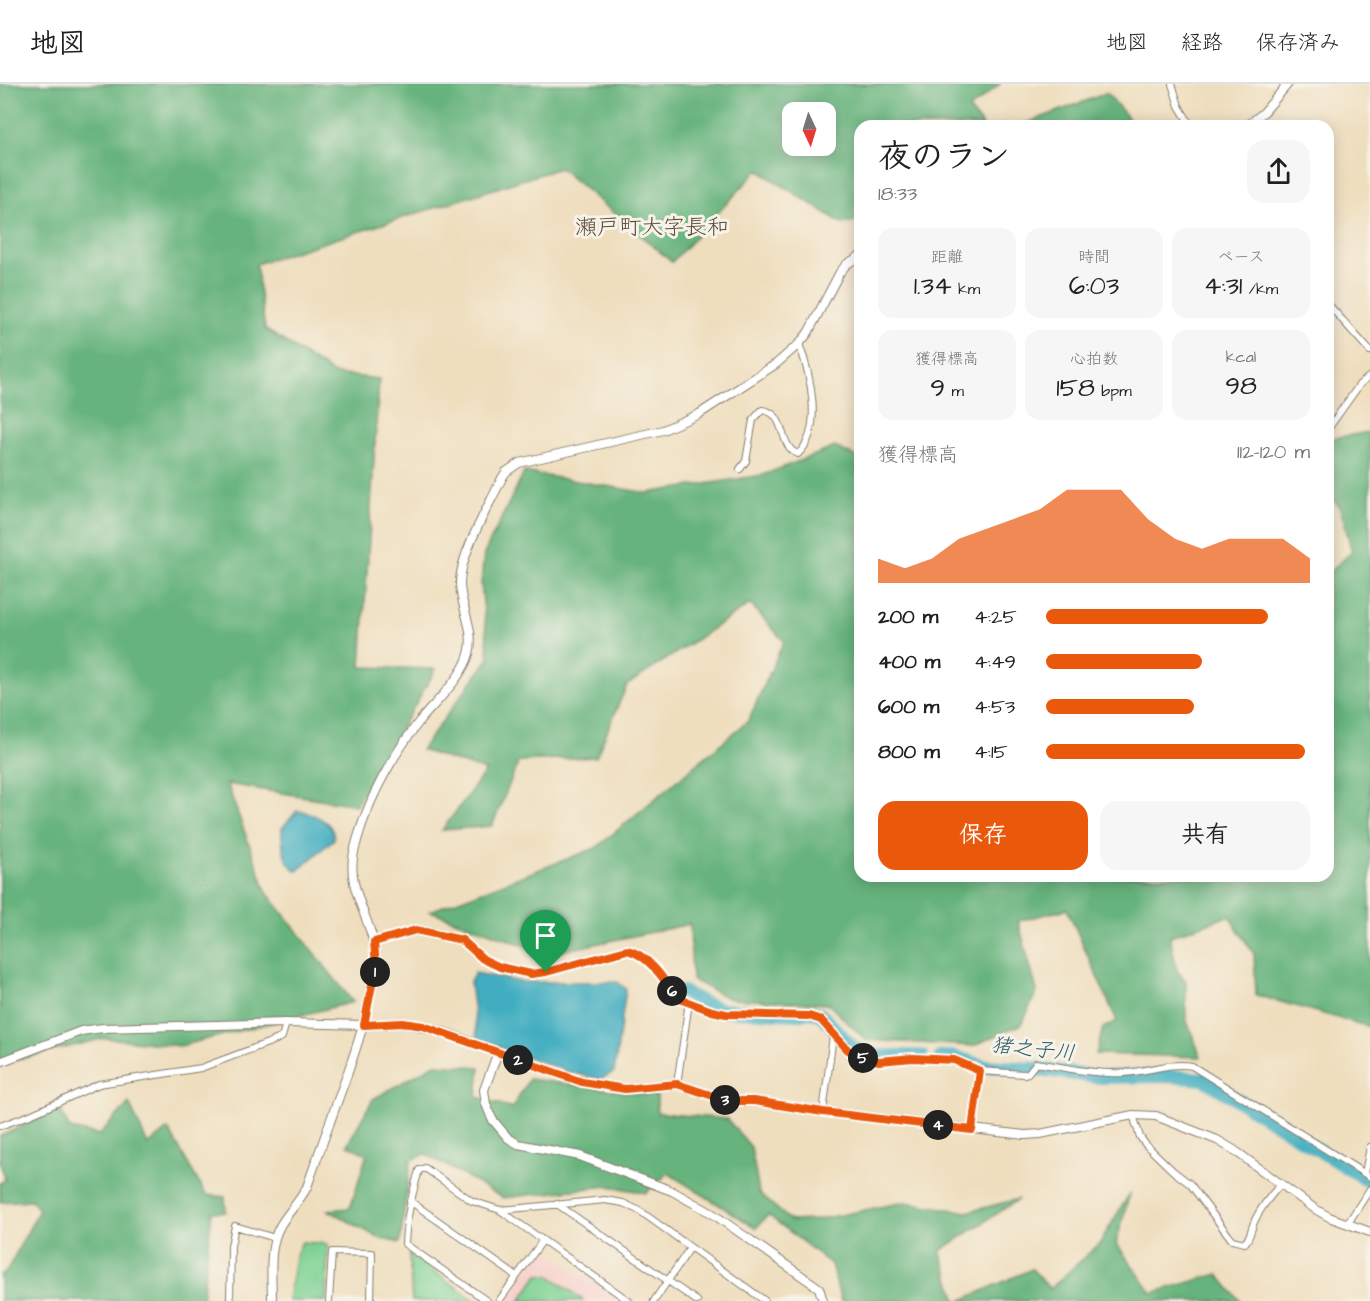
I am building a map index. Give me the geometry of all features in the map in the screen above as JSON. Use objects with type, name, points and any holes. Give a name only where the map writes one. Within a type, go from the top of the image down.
[{"type":"street","points":[[1172,84],[1179,106],[1187,120]]},
{"type":"street","points":[[1254,120],[1288,84]]},
{"type":"street","points":[[272,1301],[275,1238],[280,1225],[303,1196],[307,1187],[364,1025],[376,965],[374,942],[352,878],[354,853],[369,808],[389,766],[418,723],[464,666],[469,655],[471,632],[462,598],[461,571],[506,472],[528,460],[641,436],[682,423],[699,414],[776,364],[799,344],[808,333],[840,272],[854,260]]},
{"type":"street","points":[[1334,311],[1370,351]]},
{"type":"street","points":[[740,469],[746,461],[753,420],[762,410],[772,413],[777,418],[788,448],[794,453],[798,454],[802,451],[808,439],[813,412],[811,387],[807,365],[799,344]]},
{"type":"street","points":[[1334,420],[1350,396],[1370,376]]},
{"type":"street","points":[[374,942],[421,930],[462,940],[483,959],[500,967],[531,974],[627,950],[643,957],[670,988],[674,997],[726,1014],[809,1016],[821,1020],[848,1050],[861,1057],[879,1061],[913,1058],[954,1060],[980,1071],[1028,1073],[1036,1063],[1106,1073],[1124,1073],[1180,1064],[1192,1066],[1368,1175],[1370,1147]]},
{"type":"street","points":[[677,1084],[689,1002]]},
{"type":"street","points":[[0,1126],[109,1081],[201,1068],[282,1037],[286,1023]]},
{"type":"street","points":[[0,1062],[81,1031],[103,1028],[286,1023],[364,1025],[403,1023],[423,1026],[582,1082],[625,1089],[677,1084],[722,1099],[1025,1135],[1133,1115],[1156,1116],[1217,1140],[1315,1209],[1370,1233]]},
{"type":"street","points":[[823,1112],[833,1036]]},
{"type":"street","points":[[498,1052],[484,1090],[492,1119],[508,1138],[518,1144],[580,1156],[672,1191],[713,1214],[819,1287],[823,1301]]},
{"type":"street","points":[[972,1130],[980,1071]]},
{"type":"street","points":[[1133,1115],[1140,1137],[1146,1145],[1190,1184],[1232,1240],[1245,1243],[1249,1239],[1259,1212],[1281,1184]]},
{"type":"street","points":[[487,1301],[405,1244],[410,1201],[419,1170],[425,1168],[472,1202],[500,1210],[629,1301]]},
{"type":"street","points":[[1348,1223],[1370,1189]]},
{"type":"street","points":[[500,1210],[605,1200],[623,1203],[640,1211],[765,1301]]},
{"type":"street","points":[[410,1201],[516,1276]]},
{"type":"street","points":[[556,1203],[697,1301]]},
{"type":"street","points":[[230,1301],[231,1246],[235,1226],[275,1238]]},
{"type":"street","points":[[499,1301],[543,1240]]},
{"type":"street","points":[[654,1301],[690,1248]]},
{"type":"street","points":[[329,1301],[332,1252],[372,1253],[371,1301]]},
{"type":"shaded area","points":[[546,1249],[621,1301],[506,1301],[541,1250]]},
{"type":"green space","points":[[0,84],[1000,84],[969,109],[978,120],[854,120],[854,221],[843,224],[758,170],[672,262],[560,168],[256,264],[265,329],[334,374],[379,379],[361,667],[436,669],[356,805],[227,784],[267,893],[353,1002],[180,1046],[105,1038],[0,1064]]},
{"type":"green space","points":[[1107,93],[1130,120],[1035,120]]},
{"type":"green space","points":[[1370,432],[1370,1027],[1256,995],[1254,954],[1229,916],[1170,936],[1177,971],[1186,981],[1186,1019],[1201,1057],[1096,1054],[1103,1028],[1117,1021],[1067,909],[1018,921],[1037,991],[1022,1024],[973,1046],[866,1040],[828,1004],[730,999],[692,980],[690,924],[548,954],[430,911],[596,848],[748,721],[784,641],[750,604],[627,685],[596,757],[519,761],[492,826],[442,830],[486,771],[421,750],[489,658],[481,584],[484,554],[524,472],[647,493],[763,475],[835,447],[854,456],[854,882],[1334,882],[1334,568],[1352,552],[1340,507],[1334,501],[1334,438]]},
{"type":"green space","points":[[435,1064],[480,1067],[477,1097],[512,1108],[529,1079],[657,1096],[657,1113],[727,1119],[751,1147],[759,1193],[791,1221],[815,1220],[905,1202],[967,1212],[1019,1199],[940,1251],[957,1301],[841,1301],[831,1264],[768,1215],[756,1228],[668,1173],[646,1193],[608,1186],[503,1198],[426,1154],[411,1160],[400,1243],[379,1238],[328,1210],[350,1208],[367,1154],[347,1145],[373,1099]]},
{"type":"green space","points":[[129,1103],[148,1145],[168,1129],[206,1195],[225,1197],[226,1212],[212,1212],[202,1301],[0,1301],[0,1274],[5,1274],[39,1210],[32,1200],[0,1202],[0,1183],[5,1180],[0,1162],[0,1136],[60,1109],[70,1129],[99,1135]]},
{"type":"green space","points":[[1130,1193],[1116,1243],[1152,1293],[1218,1274],[1240,1301],[960,1301],[1032,1269],[1050,1289],[1100,1243]]},
{"type":"green space","points":[[302,1242],[328,1244],[326,1301],[288,1301],[295,1257]]},
{"type":"green space","points":[[409,1254],[476,1301],[412,1301]]},
{"type":"green space","points":[[538,1275],[549,1275],[584,1301],[520,1301]]},
{"type":"water","points":[[297,811],[309,813],[321,819],[331,828],[334,839],[297,871],[286,858],[282,828]]},
{"type":"water","points":[[475,973],[522,982],[617,982],[626,989],[614,1072],[601,1079],[572,1073],[477,1039],[470,982]]},
{"type":"waterway","name":"猪之子川","points":[[683,992],[722,1010],[820,1014],[853,1047],[865,1053],[878,1056],[922,1056]]},
{"type":"waterway","name":"猪之子川","points":[[941,1057],[954,1057],[983,1066],[1038,1069],[1099,1077],[1169,1076],[1204,1079],[1370,1182]]},
{"type":"district","name":"瀬戸町大字長和","points":[[652,227]]},
{"type":"route","points":[[421,930],[462,940],[483,959],[500,967],[531,974],[546,972],[627,950],[633,951],[643,957],[670,988],[674,997],[712,1011],[726,1014],[809,1016],[821,1020],[848,1050],[861,1057],[879,1061],[913,1058],[961,1062],[980,1071],[972,1130],[823,1112],[754,1101],[722,1099],[677,1084],[625,1089],[602,1086],[582,1082],[423,1026],[403,1023],[364,1025],[376,965],[374,942],[421,930]]}]
